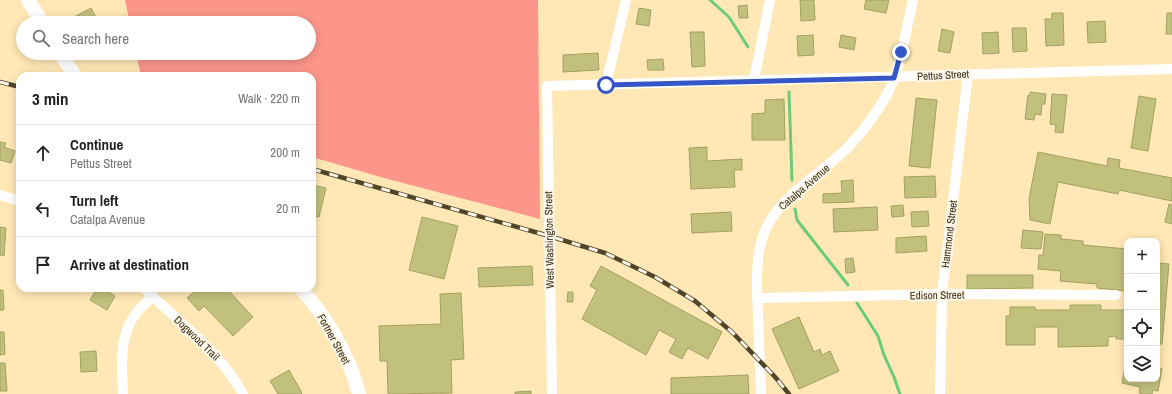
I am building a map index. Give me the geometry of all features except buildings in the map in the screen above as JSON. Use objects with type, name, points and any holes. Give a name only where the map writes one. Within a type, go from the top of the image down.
[{"type":"street","points":[[28,0],[38,16]]},
{"type":"street","points":[[606,85],[626,0]]},
{"type":"street","points":[[754,80],[770,0]]},
{"type":"street","name":"Catalpa Avenue","points":[[761,394],[758,274],[762,240],[772,218],[788,198],[834,161],[865,128],[875,113],[894,78],[913,0]]},
{"type":"street","points":[[64,60],[72,72]]},
{"type":"street","name":"Pettus Street","points":[[547,86],[754,80],[894,78],[968,74],[1172,69]]},
{"type":"street","name":"Hammond Street","points":[[940,394],[942,294],[968,74]]},
{"type":"street","name":"West Washington Street","points":[[547,86],[552,394]]},
{"type":"street","points":[[0,195],[16,200]]},
{"type":"street","name":"Dogwood Trail","points":[[148,292],[216,355],[228,370],[243,394]]},
{"type":"street","name":"Fortner Street","points":[[303,292],[320,312],[334,335],[350,367],[359,394]]},
{"type":"street","name":"Edison Street","points":[[758,298],[942,294],[1116,295]]},
{"type":"street","points":[[123,394],[122,354],[124,339],[129,325],[137,312],[152,297]]},
{"type":"shaded area","points":[[125,0],[538,0],[540,219],[384,178],[316,158],[316,72],[140,72],[138,60],[316,60],[316,16],[128,16]]},
{"type":"waterway","points":[[710,0],[729,17],[748,47]]},
{"type":"waterway","points":[[789,92],[792,180]]},
{"type":"waterway","points":[[795,209],[797,220],[848,285]]},
{"type":"waterway","points":[[857,303],[878,336],[900,394]]},
{"type":"railway","points":[[0,82],[16,86]]},
{"type":"railway","points":[[316,170],[605,253],[655,277],[695,301],[732,332],[776,378],[789,394]]},
{"type":"route","points":[[606,85],[754,80],[894,78],[901,52]]}]
